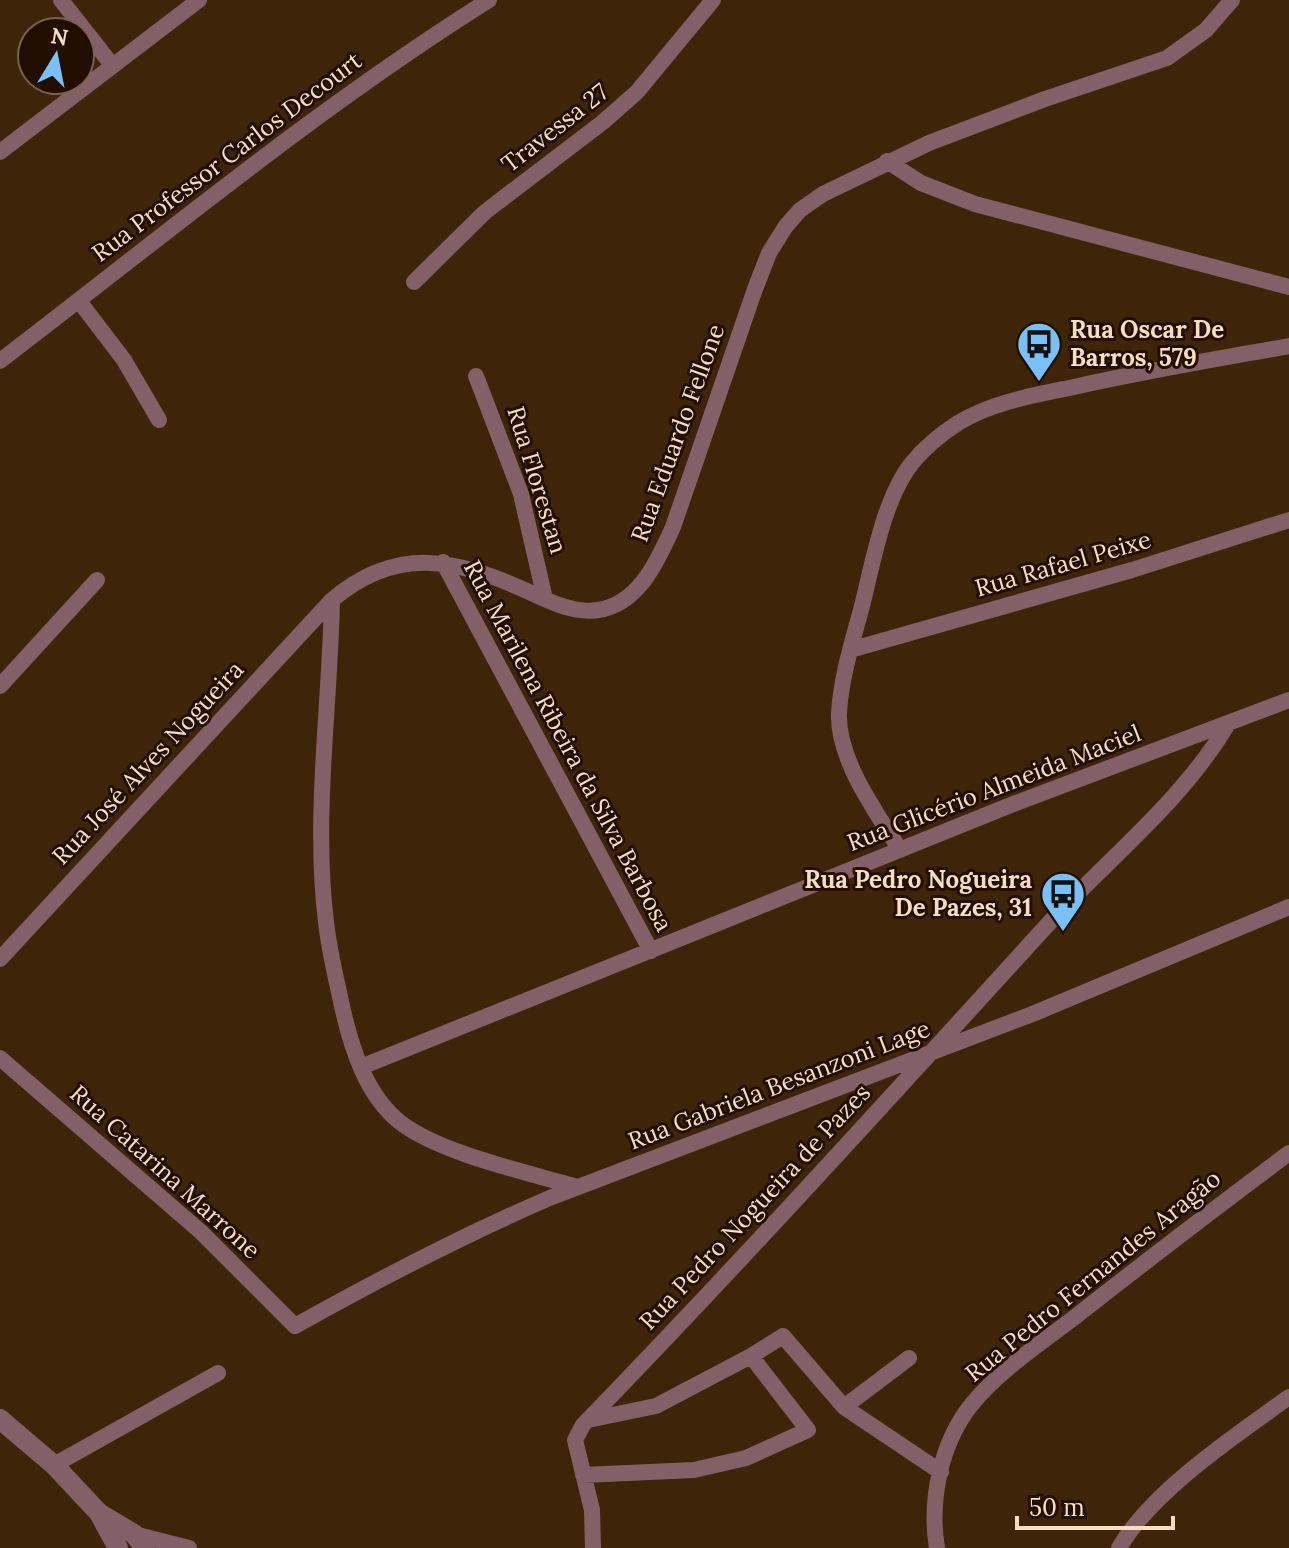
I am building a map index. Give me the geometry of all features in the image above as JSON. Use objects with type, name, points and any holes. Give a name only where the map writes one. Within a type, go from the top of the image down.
[{"type":"street","points":[[61,0],[112,65]]},
{"type":"street","points":[[0,152],[199,0]]},
{"type":"street","name":"Rua Professor Carlos Decourt","points":[[0,361],[355,88],[419,43],[489,0]]},
{"type":"street","name":"Travessa 27","points":[[414,282],[485,212],[603,122],[637,92],[713,0]]},
{"type":"street","name":"Rua Eduardo Fellone","points":[[332,600],[357,580],[389,568],[443,562],[582,610],[599,610],[617,604],[636,590],[655,565],[673,527],[769,253],[800,210],[823,194],[887,161],[989,119],[1167,58],[1206,30],[1232,0]]},
{"type":"street","points":[[887,161],[921,183],[975,204],[1289,287]]},
{"type":"street","points":[[79,301],[124,360],[159,420]]},
{"type":"street","points":[[900,850],[859,781],[843,742],[839,715],[850,650],[876,553],[897,489],[911,465],[931,443],[960,422],[997,405],[1289,346]]},
{"type":"street","name":"Rua Florestan","points":[[476,376],[521,494],[545,599]]},
{"type":"street","name":"Rua Rafael Peixe","points":[[850,650],[1132,570],[1289,520]]},
{"type":"street","name":"Rua Marilena Ribeira da Silva Barbosa","points":[[443,562],[651,951]]},
{"type":"street","points":[[0,686],[97,580]]},
{"type":"street","points":[[332,600],[322,876],[335,975],[361,1067],[378,1098],[399,1121],[424,1138],[577,1187]]},
{"type":"street","name":"Rua José Alves Nogueira","points":[[0,959],[332,600]]},
{"type":"street","name":"Rua Glicério Almeida Maciel","points":[[361,1067],[1091,774],[1289,700]]},
{"type":"street","name":"Rua Pedro Nogueira de Pazes","points":[[583,1475],[575,1440],[588,1420],[934,1051],[1053,919],[1189,780],[1228,724]]},
{"type":"street","name":"Rua Gabriela Besanzoni Lage","points":[[295,1326],[441,1246],[490,1223],[1035,1013],[1289,907]]},
{"type":"street","name":"Rua Catarina Marrone","points":[[0,1058],[201,1232],[295,1326]]},
{"type":"street","name":"Rua Pedro Fernandes Aragão","points":[[937,1548],[933,1521],[941,1472],[956,1428],[973,1402],[1177,1237],[1289,1153]]},
{"type":"street","points":[[588,1420],[656,1406],[783,1336],[844,1407],[941,1472]]},
{"type":"street","points":[[593,1548],[592,1510],[583,1475],[694,1470],[746,1458],[808,1430],[751,1356]]},
{"type":"street","points":[[844,1407],[909,1358]]},
{"type":"street","points":[[54,1465],[218,1373]]},
{"type":"street","points":[[1119,1548],[1132,1526],[1155,1502],[1289,1397]]},
{"type":"street","points":[[0,1419],[54,1465],[99,1513],[140,1541],[189,1548]]},
{"type":"street","points":[[99,1513],[118,1548]]},
{"type":"place","name":"Rua Oscar De Barros, 579","points":[[1039,383]]},
{"type":"place","name":"Rua Pedro Nogueira De Pazes, 31","points":[[1063,933]]}]
